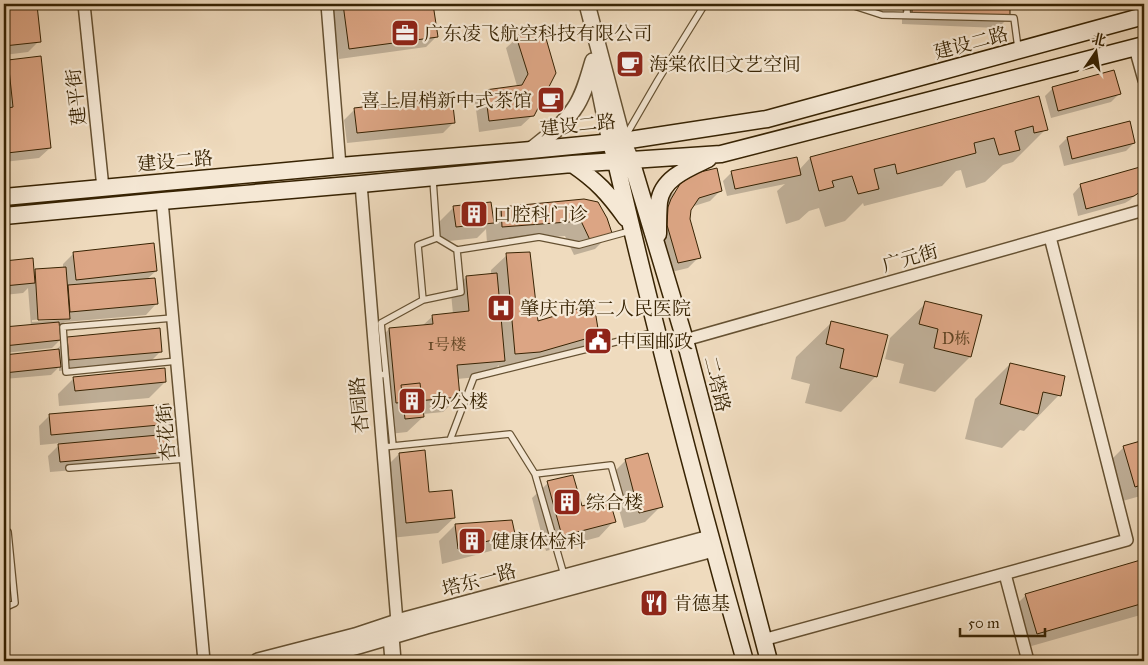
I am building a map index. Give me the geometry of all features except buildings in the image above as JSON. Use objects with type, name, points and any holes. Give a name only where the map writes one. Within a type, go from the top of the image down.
[{"type":"main road","name":"建设二路","points":[[4,197],[531,150],[617,141],[767,119],[1144,16]]},
{"type":"main road","name":"建设二路","points":[[4,216],[572,164],[721,154],[1140,46]]},
{"type":"main road","points":[[767,119],[764,127],[765,136],[770,142]]},
{"type":"main road","points":[[657,246],[659,200],[666,186],[688,168],[721,154]]},
{"type":"main road","points":[[623,161],[631,227],[712,544],[745,661]]},
{"type":"main road","name":"二塔路","points":[[623,161],[657,246],[685,340],[769,661]]},
{"type":"main road","points":[[572,164],[600,185],[611,197],[631,227]]},
{"type":"street","name":"建平街","points":[[84,4],[103,188]]},
{"type":"street","points":[[327,4],[340,166]]},
{"type":"street","points":[[578,4],[623,161]]},
{"type":"street","points":[[587,4],[617,141]]},
{"type":"street","points":[[1140,46],[1144,80]]},
{"type":"street","points":[[531,150],[555,130],[574,109],[585,87],[593,61]]},
{"type":"street","name":"杏园路","points":[[362,184],[388,446],[395,631],[394,661]]},
{"type":"street","name":"杏花街","points":[[162,201],[204,661]]},
{"type":"street","name":"广元街","points":[[685,340],[1144,210]]},
{"type":"street","points":[[763,640],[1127,540],[1050,237]]},
{"type":"street","name":"塔东一路","points":[[302,661],[565,577],[712,544]]},
{"type":"street","name":"塔东一路","points":[[258,661],[355,636],[395,631],[712,544]]},
{"type":"street","points":[[1005,574],[1028,661]]},
{"type":"street","name":"杏园路","points":[[395,631],[401,661]]},
{"type":"lane","points":[[617,141],[658,80],[705,4]]},
{"type":"lane","points":[[848,4],[882,15],[1014,18],[1018,51]]},
{"type":"lane","points":[[906,15],[907,4]]},
{"type":"lane","points":[[432,178],[437,238]]},
{"type":"lane","points":[[437,238],[457,250],[539,237],[579,245],[631,227]]},
{"type":"lane","points":[[423,300],[418,245],[437,238]]},
{"type":"lane","points":[[381,374],[381,323],[423,300],[461,292],[457,250]]},
{"type":"lane","points":[[173,318],[63,327],[66,372],[177,362]]},
{"type":"lane","points":[[450,440],[474,377],[658,332]]},
{"type":"lane","points":[[388,446],[510,434],[535,474],[565,577]]},
{"type":"lane","points":[[68,468],[186,459]]},
{"type":"lane","points":[[535,474],[611,465],[621,500]]},
{"type":"lane","points":[[4,608],[15,603],[8,532]]},
{"type":"place","name":"广东凌飞航空科技有限公司","points":[[405,33]]},
{"type":"place","name":"海棠依旧文艺空间","points":[[630,64]]},
{"type":"place","name":"喜上眉梢新中式茶馆","points":[[551,100]]},
{"type":"place","name":"口腔科门诊","points":[[474,214]]},
{"type":"place","name":"肇庆市第二人民医院","points":[[501,308]]},
{"type":"place","name":"中国邮政","points":[[598,341]]},
{"type":"place","name":"办公楼","points":[[412,401]]},
{"type":"place","name":"综合楼","points":[[567,502]]},
{"type":"place","name":"健康体检科","points":[[472,541]]},
{"type":"place","name":"肯德基","points":[[654,603]]}]
